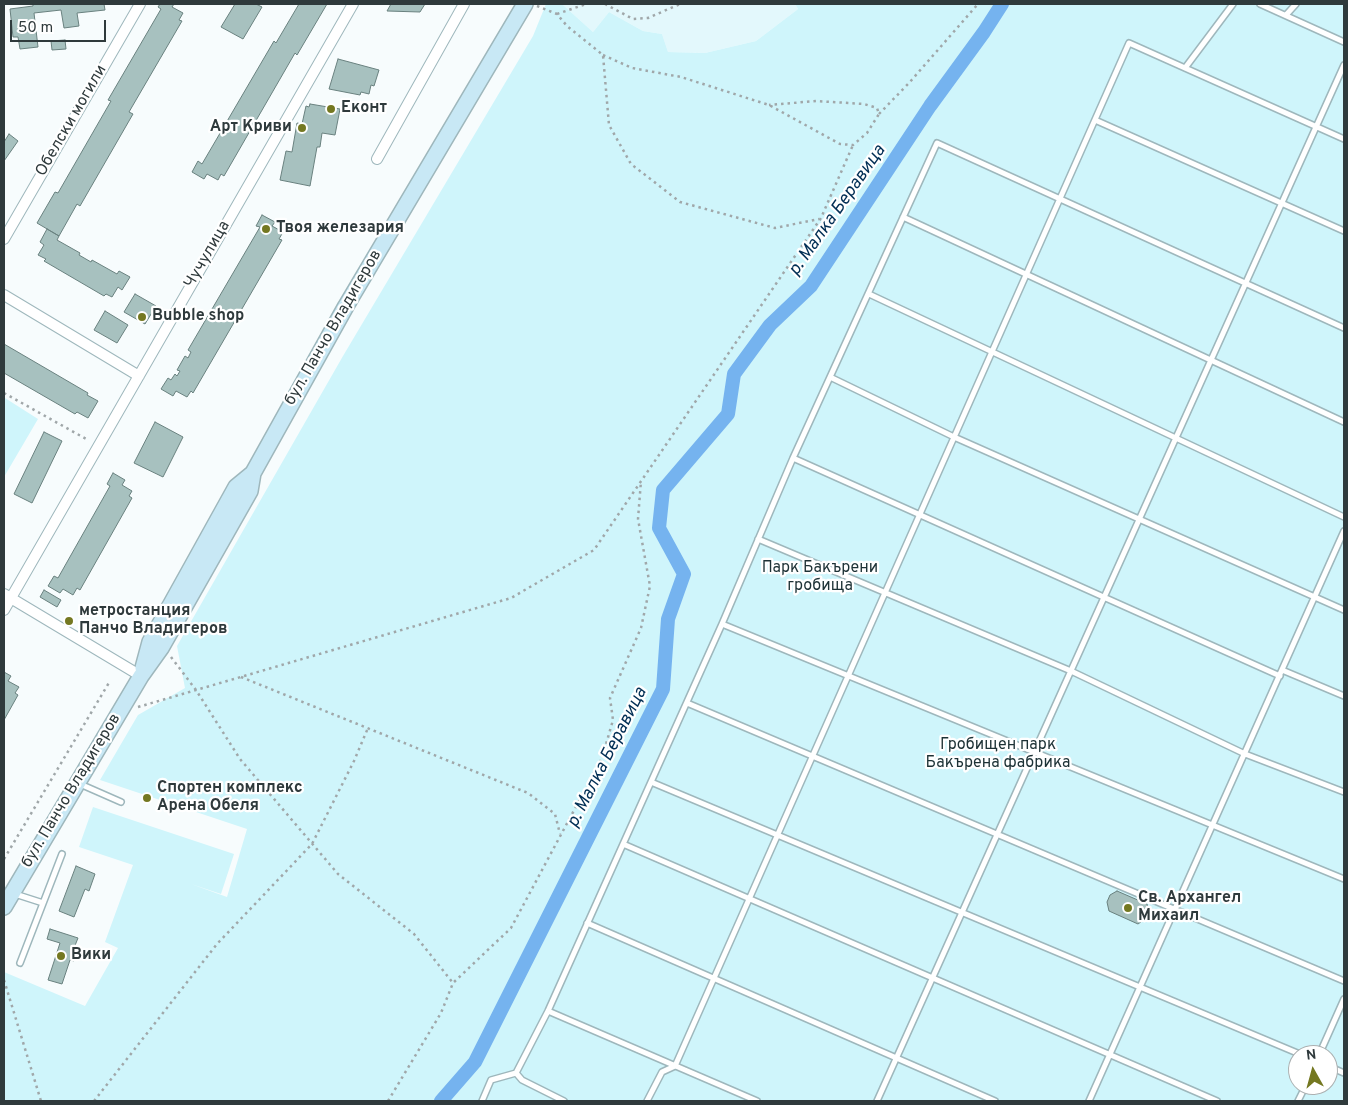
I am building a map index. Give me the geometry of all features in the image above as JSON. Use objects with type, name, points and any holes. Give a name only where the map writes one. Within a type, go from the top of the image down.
[{"type":"street","name":"Обелски могили","points":[[4,239],[140,4]]},
{"type":"street","name":"Чучулица","points":[[4,610],[7,596],[139,376],[353,4]]},
{"type":"street","points":[[377,159],[464,4]]},
{"type":"street","name":"бул. Панчо Владигеров","points":[[4,907],[141,676],[161,648],[250,491],[253,473],[346,306],[525,4]]},
{"type":"street","points":[[4,295],[139,376]]},
{"type":"street","points":[[7,596],[141,676]]},
{"type":"lane","points":[[1185,68],[1233,4]]},
{"type":"lane","points":[[1260,4],[1344,42]]},
{"type":"lane","points":[[1286,15],[1296,4]]},
{"type":"lane","points":[[647,1101],[662,1072],[675,1066],[1129,43],[1344,139]]},
{"type":"lane","points":[[877,1101],[1344,65]]},
{"type":"lane","points":[[1095,120],[1344,231]]},
{"type":"lane","points":[[482,1101],[491,1080],[516,1073],[548,1011],[722,624],[793,458],[937,143],[1344,328]]},
{"type":"lane","points":[[903,217],[1344,422]]},
{"type":"lane","points":[[869,294],[1344,517]]},
{"type":"lane","points":[[830,376],[954,437],[1344,610]]},
{"type":"lane","points":[[793,458],[1104,598],[1281,673],[1344,696]]},
{"type":"lane","points":[[1090,1101],[1344,531]]},
{"type":"lane","points":[[758,539],[1071,670],[1244,754],[1344,792]]},
{"type":"lane","points":[[722,624],[1344,880]]},
{"type":"lane","points":[[687,703],[1344,981]]},
{"type":"lane","points":[[77,782],[121,802]]},
{"type":"lane","points":[[652,782],[1288,1049]]},
{"type":"lane","points":[[623,844],[1217,1101]]},
{"type":"lane","points":[[20,963],[62,854]]},
{"type":"lane","points":[[12,893],[43,903]]},
{"type":"lane","points":[[587,923],[994,1101]]},
{"type":"lane","points":[[1323,1045],[1344,999]]},
{"type":"lane","points":[[548,1011],[758,1101]]},
{"type":"lane","points":[[516,1073],[522,1080],[564,1101]]},
{"type":"path","points":[[529,4],[557,14],[567,26],[603,55],[632,68],[681,77],[769,106],[840,144],[853,145]]},
{"type":"path","points":[[557,14],[586,4]]},
{"type":"path","points":[[605,4],[633,19],[648,18],[680,4]]},
{"type":"path","points":[[135,708],[511,598],[594,550],[821,218],[853,145],[867,134],[879,114],[909,83],[978,4]]},
{"type":"path","points":[[603,55],[609,125],[631,164],[680,202],[775,228],[821,218]]},
{"type":"path","points":[[769,106],[816,101],[864,104],[877,108],[879,114]]},
{"type":"path","points":[[4,392],[98,446]]},
{"type":"path","points":[[388,1101],[441,1013],[453,984],[511,928],[602,758],[613,720],[610,698],[641,628],[650,586],[638,519],[642,480]]},
{"type":"path","points":[[168,652],[196,690],[240,759],[312,844],[338,874],[414,934],[453,984]]},
{"type":"path","points":[[240,677],[528,793],[555,814],[560,835]]},
{"type":"path","points":[[4,859],[110,681]]},
{"type":"path","points":[[94,1101],[217,944],[312,844],[354,761],[368,728]]},
{"type":"path","points":[[4,980],[41,1101]]},
{"type":"shaded area","points":[[562,4],[795,4],[798,9],[756,41],[705,53],[668,52],[662,34],[643,31],[609,12],[593,32]]},
{"type":"green space","name":"Парк Бакърени гробища","points":[[546,4],[562,4],[593,32],[609,12],[643,31],[662,34],[668,52],[705,53],[756,41],[798,9],[795,4],[1344,4],[1344,1101],[4,1101],[4,972],[85,1006],[118,948],[105,942],[133,865],[79,847],[93,807],[234,854],[221,894],[191,884],[227,897],[247,829],[100,780],[138,715],[185,688],[177,646],[343,356],[533,36]]},
{"type":"green space","points":[[4,399],[38,419],[4,477]]},
{"type":"building","points":[[33,4],[104,4],[105,10],[77,13],[79,26],[64,28],[61,10],[34,13],[38,47],[20,49],[18,37],[13,37],[10,9],[33,6]]},
{"type":"building","points":[[160,4],[174,4],[172,7],[183,13],[179,20],[182,21],[129,112],[133,114],[80,206],[77,204],[59,236],[37,223],[55,192],[58,193],[111,101],[108,100],[161,9],[158,7]]},
{"type":"building","points":[[235,4],[256,4],[262,7],[243,39],[221,27]]},
{"type":"building","points":[[299,4],[327,4],[297,55],[295,53],[224,176],[221,174],[218,180],[207,174],[204,179],[192,172],[198,161],[202,164],[274,41],[276,43]]},
{"type":"building","points":[[391,4],[425,4],[420,12],[387,11]]},
{"type":"building","points":[[65,40],[66,49],[52,50],[51,41]]},
{"type":"building","points":[[338,59],[379,70],[374,86],[371,85],[369,94],[361,92],[360,95],[329,89]]},
{"type":"building","points":[[310,104],[340,109],[335,135],[322,133],[320,147],[317,147],[310,186],[280,180],[286,151],[292,152],[297,123],[302,124],[306,106],[309,107]]},
{"type":"building","points":[[9,134],[18,141],[4,161],[4,142]]},
{"type":"building","points":[[262,215],[275,222],[272,226],[283,232],[279,239],[282,240],[193,393],[191,391],[187,397],[176,391],[173,396],[161,389],[168,378],[171,380],[175,374],[177,376],[180,371],[177,370],[185,356],[188,358],[191,352],[188,350],[260,227],[256,226]]},
{"type":"building","points":[[47,229],[59,236],[57,240],[80,253],[79,255],[91,262],[92,260],[117,274],[119,271],[130,277],[122,290],[118,287],[112,297],[106,294],[104,296],[44,261],[46,259],[38,255],[44,245],[40,242]]},
{"type":"building","points":[[135,294],[156,306],[145,324],[124,312]]},
{"type":"building","points":[[105,311],[128,325],[117,343],[94,330]]},
{"type":"building","points":[[4,344],[88,393],[87,395],[98,401],[88,418],[77,412],[75,414],[4,373]]},
{"type":"building","points":[[155,422],[183,437],[163,477],[134,463]]},
{"type":"building","points":[[44,432],[62,441],[32,503],[14,494]]},
{"type":"building","points":[[113,473],[125,480],[122,485],[132,491],[129,496],[132,498],[80,590],[77,588],[73,595],[63,589],[60,593],[48,586],[54,576],[58,578],[110,486],[107,484]]},
{"type":"building","points":[[44,590],[61,600],[57,607],[40,597]]},
{"type":"building","points":[[4,672],[11,676],[8,681],[19,687],[15,693],[18,695],[4,720]]},
{"type":"building","points":[[76,866],[95,874],[89,891],[85,889],[74,917],[59,911]]},
{"type":"building","name":"Св. Архангел Михаил","points":[[1117,891],[1147,904],[1149,912],[1145,919],[1138,924],[1109,911],[1107,902],[1110,895]]},
{"type":"building","points":[[50,929],[78,938],[74,948],[78,949],[74,961],[70,960],[62,984],[48,980],[60,943],[47,939]]},
{"type":"waterway","name":"р. Малка Беравица","points":[[441,1101],[475,1062],[663,689],[668,619],[684,574],[659,528],[663,490],[728,414],[734,374],[770,325],[811,286],[930,106],[1002,4]]},
{"type":"place","name":"Еконт","points":[[331,109]]},
{"type":"place","name":"Арт Криви","points":[[302,128]]},
{"type":"place","name":"Твоя железария","points":[[266,229]]},
{"type":"place","name":"Bubble shop","points":[[142,317]]},
{"type":"place","name":"метростанция Панчо Владигеров","points":[[69,621]]},
{"type":"place","name":"Спортен комплекс Арена Обеля","points":[[147,798]]},
{"type":"place","name":"Св. Архангел Михаил","points":[[1128,908]]},
{"type":"place","name":"Вики","points":[[61,956]]},
{"type":"park label","name":"Гробищен парк Бакърена фабрика","points":[[998,755]]}]
